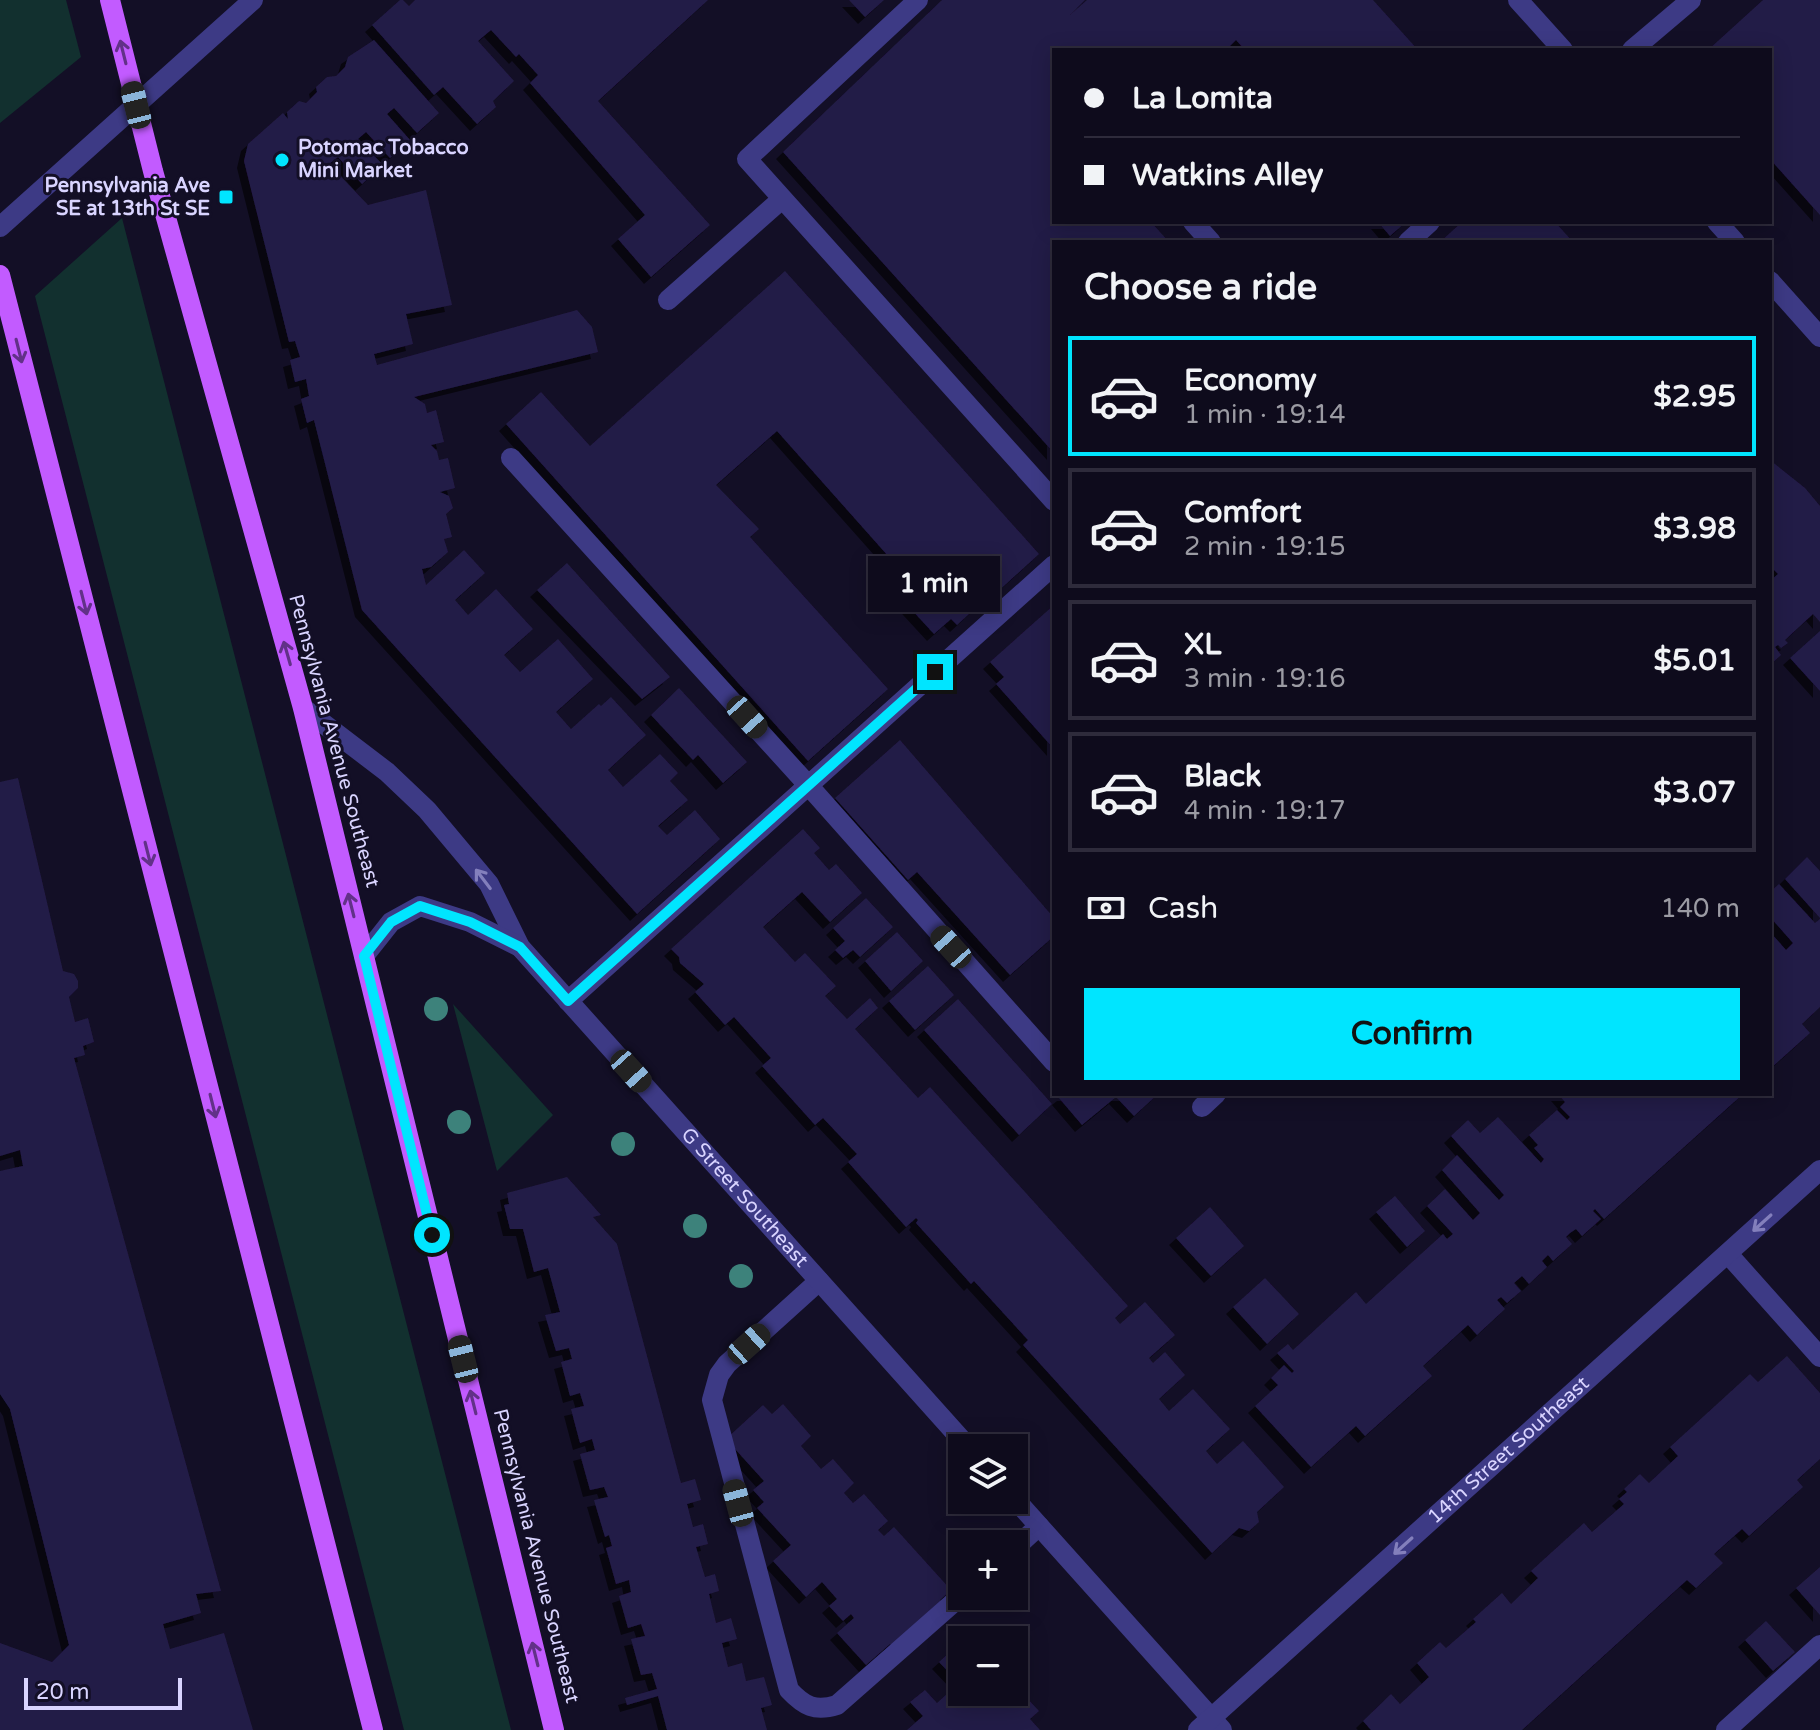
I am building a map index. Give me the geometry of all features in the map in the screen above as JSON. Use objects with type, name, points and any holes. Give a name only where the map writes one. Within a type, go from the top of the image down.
[{"type":"main road","name":"Pennsylvania Avenue Southeast","points":[[110,0],[136,105],[303,708],[554,1730]]},
{"type":"main road","points":[[0,275],[373,1730]]},
{"type":"street","points":[[0,227],[253,0]]},
{"type":"street","points":[[918,0],[747,159],[1052,499]]},
{"type":"street","points":[[1518,0],[1561,48]]},
{"type":"street","points":[[1634,48],[1691,0]]},
{"type":"street","points":[[668,300],[782,199]]},
{"type":"street","points":[[1195,224],[1209,240]]},
{"type":"street","points":[[1410,240],[1428,224]]},
{"type":"street","points":[[1719,224],[1733,240]]},
{"type":"street","points":[[1772,283],[1820,337]]},
{"type":"street","points":[[511,458],[1052,1060]]},
{"type":"street","points":[[568,1001],[1052,567]]},
{"type":"street","name":"G Street Southeast","points":[[303,708],[387,772],[427,810],[489,884],[520,947],[956,1434]]},
{"type":"street","name":"G Street Southeast","points":[[364,956],[391,922],[420,906],[470,922],[520,947]]},
{"type":"street","name":"14th Street Southeast","points":[[1211,1726],[1820,1170]]},
{"type":"street","points":[[1728,1254],[1820,1357]]},
{"type":"street","points":[[819,1281],[727,1364],[719,1375],[712,1400],[789,1690],[801,1702],[818,1709],[837,1705],[948,1607]]},
{"type":"street","points":[[1028,1514],[1211,1726]]},
{"type":"street","points":[[1028,1536],[1039,1526]]},
{"type":"street","points":[[1726,1730],[1820,1645]]},
{"type":"green space","points":[[0,0],[66,0],[81,57],[0,123]]},
{"type":"green space","points":[[122,218],[511,1730],[404,1730],[35,296]]},
{"type":"green space","points":[[453,1004],[553,1115],[497,1171]]},
{"type":"building","points":[[400,0],[409,6],[415,0],[708,0],[598,101],[710,225],[651,277],[618,239],[645,215],[530,83],[538,75],[519,54],[516,57],[491,30],[478,41],[514,81],[493,101],[496,107],[477,124],[443,87],[434,95],[372,25]]},
{"type":"building","points":[[849,0],[884,0],[865,17]]},
{"type":"building","points":[[942,0],[1085,0],[1070,15],[1087,0],[1373,0],[1416,48],[1243,48],[1236,40],[1228,48],[1052,48],[1052,224],[1153,224],[1167,240],[1052,240],[1052,451],[783,152]]},
{"type":"building","points":[[1763,0],[1820,0],[1820,215],[1772,161],[1772,48],[1710,48]]},
{"type":"building","points":[[374,40],[439,113],[417,133],[394,108],[387,114],[410,140],[390,158],[366,132],[358,139],[383,165],[362,184],[338,157],[329,164],[368,205],[426,190],[452,305],[406,314],[413,344],[374,354],[377,365],[577,310],[592,327],[598,352],[414,397],[425,404],[427,413],[436,410],[444,442],[431,445],[437,451],[439,460],[448,458],[455,488],[440,492],[449,496],[453,508],[446,514],[452,537],[444,539],[448,552],[431,567],[422,569],[426,585],[464,550],[485,573],[455,600],[468,615],[496,589],[533,629],[504,655],[520,672],[558,639],[593,679],[556,712],[571,729],[611,697],[646,735],[608,770],[623,787],[660,754],[678,773],[670,781],[688,800],[658,826],[667,835],[695,810],[720,839],[637,914],[362,610],[314,420],[307,423],[301,399],[309,396],[306,379],[295,382],[290,360],[300,357],[295,341],[289,342],[244,161],[248,144],[283,113],[288,119],[287,112],[299,101],[306,103],[317,92],[316,87],[345,67],[348,57]]},
{"type":"building","points":[[1380,224],[1404,224],[1390,236]]},
{"type":"building","points":[[1460,224],[1557,224],[1571,240],[1442,240]]},
{"type":"building","points":[[785,271],[1039,554],[982,606],[980,604],[957,625],[951,619],[934,634],[899,596],[913,584],[777,431],[716,485],[759,529],[750,537],[888,689],[808,761],[506,424],[541,392],[590,446]]},
{"type":"building","points":[[1772,462],[1805,488],[1820,506],[1820,622],[1813,614],[1785,640],[1788,643],[1781,648],[1778,645],[1775,647],[1781,655],[1772,663],[1772,579],[1778,574],[1772,568]]},
{"type":"building","points":[[567,563],[670,677],[642,699],[537,590]]},
{"type":"building","points":[[1052,607],[1052,747],[996,684],[1004,677],[990,662]]},
{"type":"building","points":[[1820,631],[1820,691],[1790,658]]},
{"type":"building","points":[[679,688],[747,762],[723,783],[698,755],[693,760],[651,715]]},
{"type":"building","points":[[900,740],[1052,916],[1052,938],[1010,975],[917,872],[908,880],[835,798]]},
{"type":"building","points":[[18,778],[63,971],[74,974],[78,981],[78,988],[69,997],[75,1022],[88,1018],[94,1042],[83,1046],[85,1055],[74,1058],[221,1591],[196,1594],[201,1613],[163,1624],[170,1649],[224,1633],[253,1730],[0,1730],[0,1643],[52,1662],[69,1645],[10,1409],[0,1394],[0,1171],[23,1166],[20,1150],[0,1156],[0,782]]},
{"type":"building","points":[[803,829],[820,848],[814,853],[829,870],[836,864],[862,893],[830,922],[802,892],[763,927],[795,962],[805,953],[836,986],[825,996],[847,1019],[870,998],[878,1008],[855,1029],[918,1098],[930,1087],[1128,1306],[1115,1318],[1120,1324],[1145,1302],[1175,1335],[1149,1358],[1153,1363],[1165,1352],[1185,1375],[1159,1399],[1169,1411],[1193,1389],[1230,1429],[1206,1451],[1217,1464],[1243,1441],[1284,1487],[1257,1512],[1259,1522],[1249,1531],[1239,1528],[1212,1553],[1023,1345],[1028,1340],[974,1281],[971,1284],[916,1223],[918,1220],[916,1218],[906,1227],[848,1162],[857,1154],[823,1118],[815,1125],[762,1066],[771,1058],[734,1017],[725,1025],[695,992],[704,984],[680,963],[679,957],[671,949]]},
{"type":"building","points":[[1807,857],[1820,871],[1820,918],[1785,879]]},
{"type":"building","points":[[1779,884],[1815,923],[1820,919],[1820,1007],[1802,1024],[1810,1033],[1772,1067],[1772,934],[1786,950],[1793,943],[1772,919],[1772,890]]},
{"type":"building","points":[[866,898],[893,927],[860,957],[853,950],[843,958],[835,950],[845,941],[833,928]]},
{"type":"building","points":[[897,932],[923,961],[891,991],[865,961]]},
{"type":"building","points":[[928,966],[954,995],[915,1030],[889,1001]]},
{"type":"building","points":[[958,999],[1052,1104],[1019,1135],[924,1030]]},
{"type":"building","points":[[1156,1096],[1134,1116],[1116,1097],[1082,1125],[1059,1098]]},
{"type":"building","points":[[1560,1096],[1741,1096],[1604,1219],[1595,1209],[1593,1211],[1601,1219],[1582,1236],[1576,1229],[1570,1233],[1566,1237],[1572,1244],[1553,1261],[1548,1255],[1542,1261],[1547,1267],[1529,1284],[1522,1276],[1514,1283],[1521,1291],[1507,1303],[1501,1297],[1497,1300],[1505,1309],[1477,1335],[1468,1325],[1423,1366],[1432,1376],[1365,1436],[1356,1426],[1311,1467],[1255,1406],[1278,1385],[1271,1378],[1284,1365],[1292,1373],[1294,1371],[1277,1353],[1288,1344],[1293,1350],[1356,1292],[1366,1304],[1443,1234],[1447,1239],[1453,1234],[1427,1206],[1445,1189],[1473,1220],[1480,1213],[1442,1170],[1457,1155],[1499,1200],[1504,1195],[1451,1136],[1468,1120],[1480,1133],[1498,1117],[1541,1163],[1544,1159],[1534,1148],[1538,1145],[1529,1135],[1557,1110],[1567,1120],[1570,1117],[1560,1107],[1565,1102]]},
{"type":"building","points":[[567,1177],[601,1215],[593,1217],[617,1244],[681,1483],[695,1479],[701,1500],[687,1504],[693,1527],[703,1524],[708,1544],[696,1547],[705,1577],[715,1574],[719,1591],[709,1594],[716,1623],[731,1618],[737,1639],[722,1643],[728,1667],[742,1663],[746,1681],[764,1677],[772,1705],[761,1708],[767,1730],[667,1730],[658,1696],[627,1705],[625,1698],[657,1689],[652,1673],[641,1675],[631,1639],[645,1636],[641,1624],[628,1628],[619,1596],[631,1592],[629,1580],[616,1584],[606,1548],[612,1546],[609,1535],[605,1537],[594,1500],[608,1497],[604,1487],[590,1490],[580,1454],[595,1450],[592,1439],[580,1443],[571,1409],[584,1406],[580,1393],[570,1396],[561,1362],[572,1359],[569,1348],[556,1351],[545,1315],[560,1312],[548,1268],[534,1272],[523,1229],[510,1229],[504,1205],[509,1204],[507,1193]]},
{"type":"building","points":[[1395,1196],[1425,1231],[1407,1247],[1376,1212]]},
{"type":"building","points":[[1210,1207],[1244,1246],[1211,1276],[1176,1238]]},
{"type":"building","points":[[1265,1278],[1299,1314],[1267,1344],[1233,1307]]},
{"type":"building","points":[[1787,1356],[1820,1393],[1820,1459],[1797,1480],[1803,1487],[1749,1536],[1742,1529],[1714,1554],[1723,1563],[1696,1588],[1687,1580],[1522,1730],[1371,1730],[1363,1721],[1391,1694],[1400,1704],[1429,1677],[1417,1663],[1440,1642],[1446,1648],[1476,1622],[1473,1619],[1502,1593],[1511,1604],[1538,1578],[1531,1571],[1584,1523],[1592,1532],[1624,1504],[1619,1499],[1627,1492],[1624,1489],[1640,1474],[1649,1483],[1678,1456],[1670,1447],[1750,1374],[1758,1382]]},
{"type":"building","points":[[783,1404],[811,1436],[801,1446],[821,1469],[833,1459],[854,1483],[844,1493],[853,1503],[864,1494],[888,1521],[878,1530],[884,1536],[894,1527],[948,1587],[948,1593],[940,1600],[943,1603],[893,1647],[890,1644],[866,1665],[837,1633],[854,1618],[851,1614],[843,1621],[829,1606],[837,1599],[822,1582],[806,1597],[773,1561],[791,1545],[757,1508],[764,1502],[753,1490],[764,1481],[726,1439],[763,1405],[772,1414]]},
{"type":"building","points":[[1820,1567],[1820,1615],[1796,1588]]},
{"type":"building","points":[[1766,1621],[1795,1652],[1773,1671],[1745,1640]]},
{"type":"building","points":[[948,1654],[948,1671],[939,1662]]},
{"type":"building","points":[[925,1690],[937,1703],[948,1693],[948,1706],[1028,1706],[1028,1699],[1039,1711],[1030,1719],[1040,1730],[907,1730],[923,1716],[910,1702]]},
{"type":"place","name":"Potomac Tobacco Mini Market","points":[[282,160]]},
{"type":"place","name":"Pennsylvania Ave SE at 13th St SE","points":[[226,197]]},
{"type":"route","points":[[432,1235],[364,956],[391,922],[420,906],[470,922],[520,947],[568,1001],[935,672]]}]
